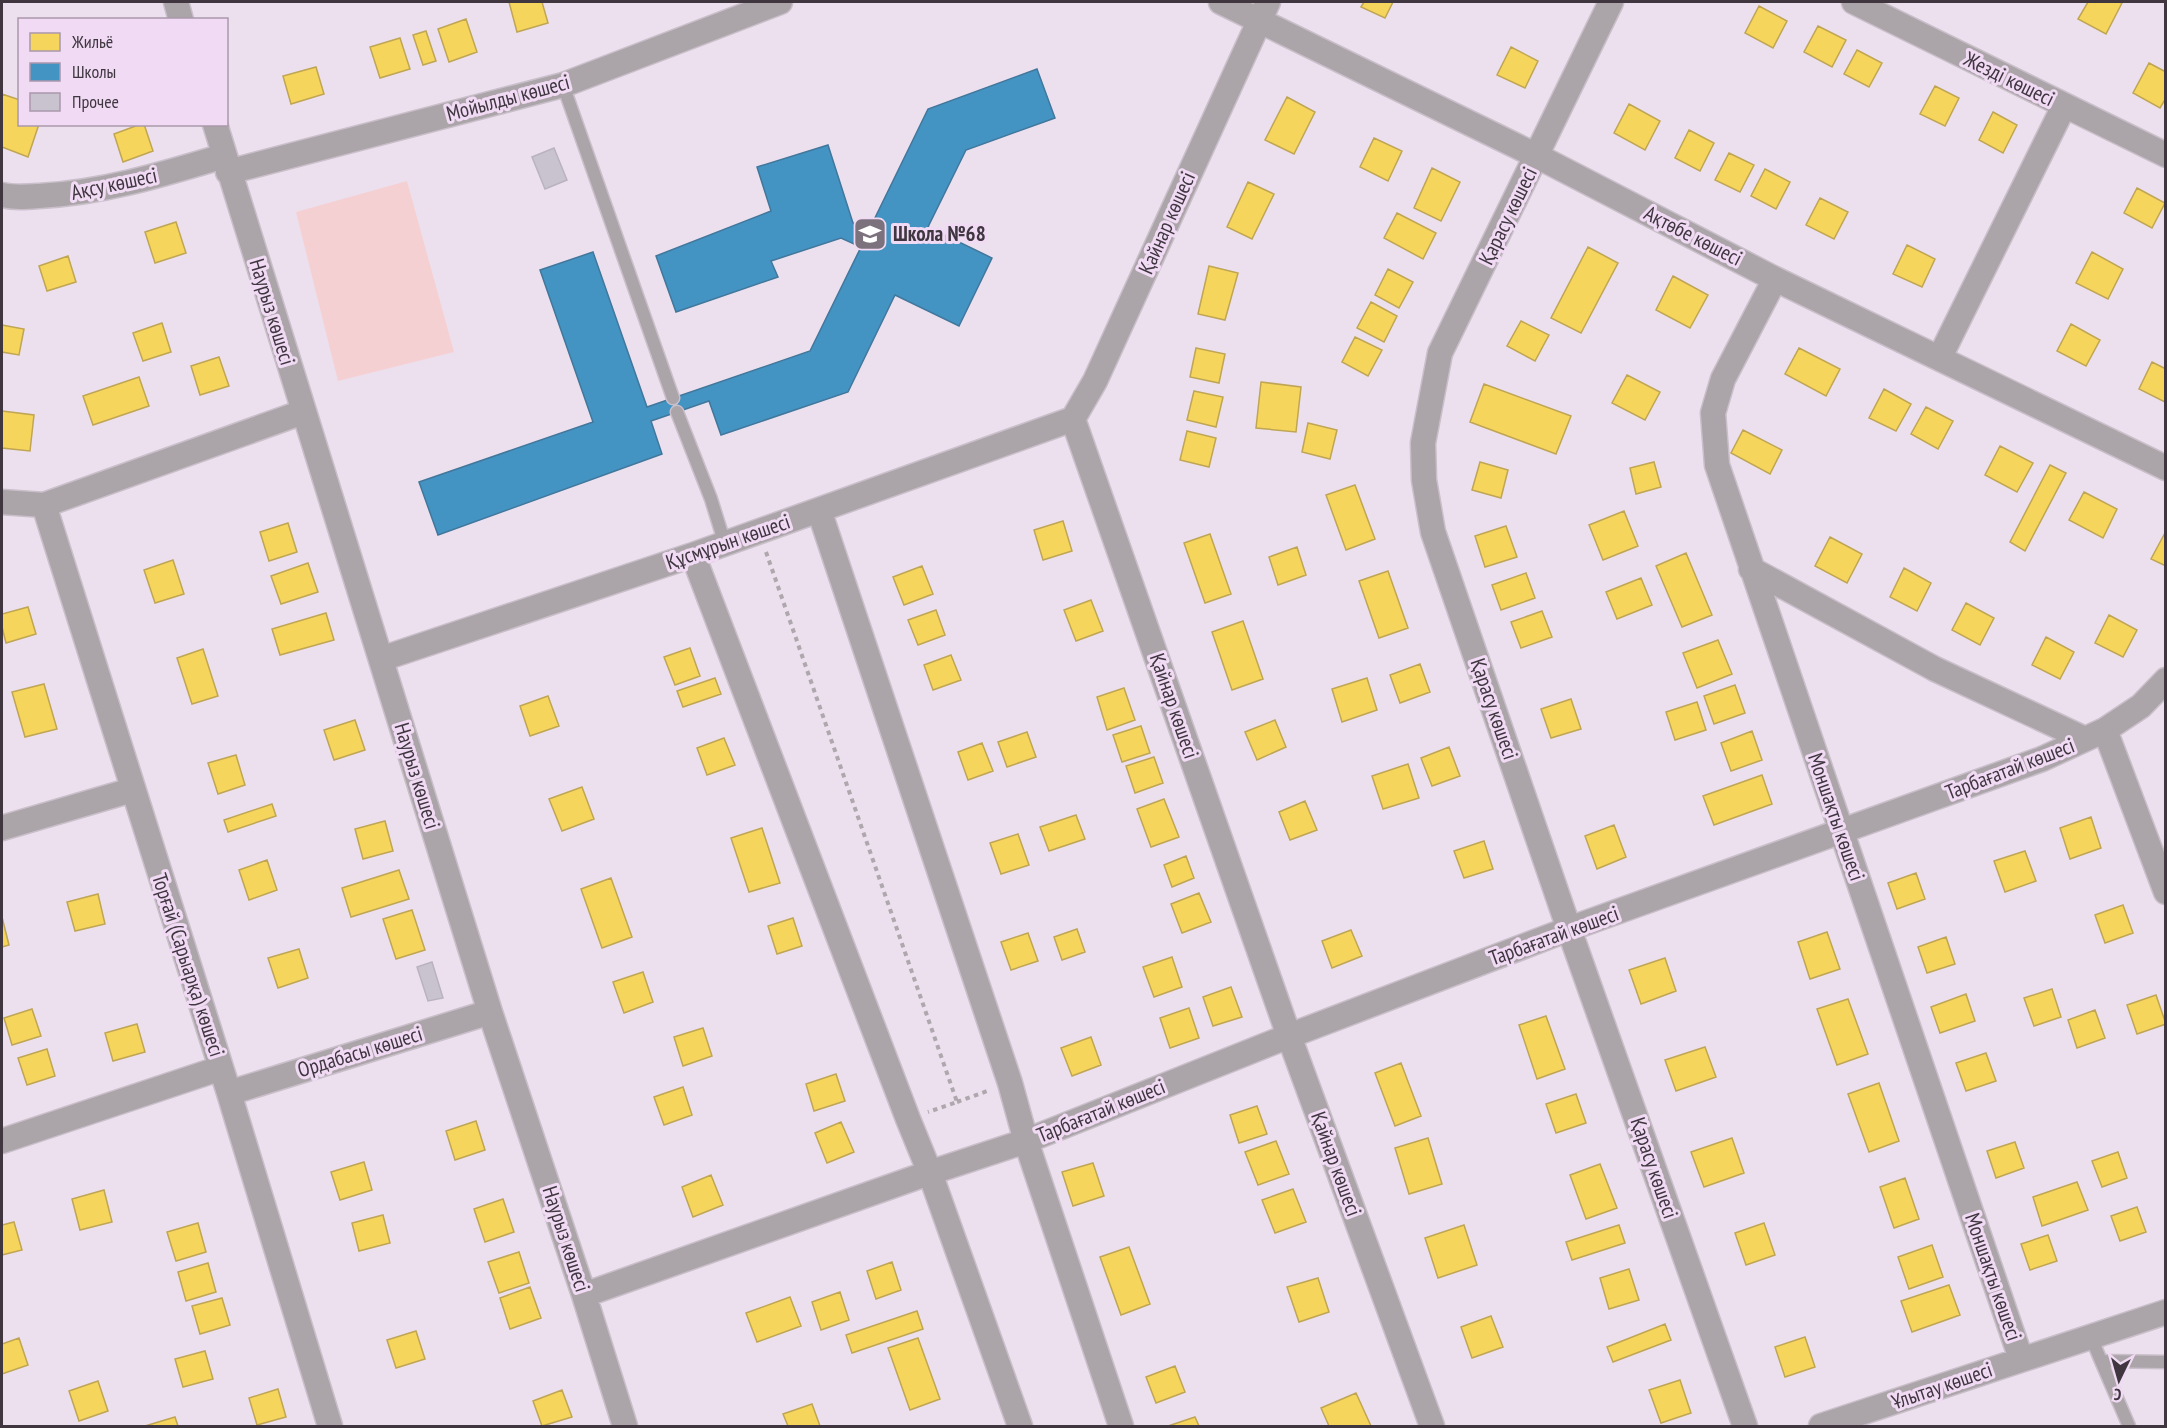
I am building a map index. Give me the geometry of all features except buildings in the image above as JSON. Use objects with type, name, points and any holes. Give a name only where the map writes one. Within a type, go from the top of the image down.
[{"type":"street","points":[[176,2],[180,18]]},
{"type":"street","name":"Мойылды көшесі","points":[[226,164],[563,85],[780,2]]},
{"type":"street","name":"Ақтөбе көшесі","points":[[1221,2],[1263,11],[1775,279],[2166,468]]},
{"type":"street","name":"Қарасу көшесі","points":[[1611,2],[1440,353],[1423,443],[1424,471],[1433,532],[1569,929],[1745,1426]]},
{"type":"street","name":"Жезді көшесі","points":[[1854,2],[2166,155]]},
{"type":"street","name":"Қайнар көшесі","points":[[1263,11],[1095,381],[1073,419],[1289,1036],[1432,1426]]},
{"type":"street","points":[[1940,357],[2064,106]]},
{"type":"street","name":"Наурыз көшесі","points":[[215,126],[490,1012],[625,1426]]},
{"type":"street","name":"Ақсу көшесі","points":[[2,195],[11,197],[64,195],[226,164]]},
{"type":"street","name":"Моншақты көшесі","points":[[1775,279],[1723,379],[1713,413],[1717,465],[2022,1359]]},
{"type":"street","points":[[2,502],[44,505],[303,412]]},
{"type":"street","name":"Құсмұрын көшесі","points":[[381,658],[725,544],[1073,419]]},
{"type":"street","name":"Торғай (Сарыарқа) көшесі","points":[[44,505],[229,1093],[330,1426]]},
{"type":"street","points":[[819,510],[1010,1083],[1026,1141],[1121,1426]]},
{"type":"street","points":[[693,555],[930,1173],[1020,1426]]},
{"type":"street","points":[[1751,569],[1935,669],[2095,735],[2166,892]]},
{"type":"street","name":"Тарбағатай көшесі","points":[[584,1295],[1026,1141],[1289,1036],[1569,929],[2042,759],[2095,735],[2141,706],[2166,680]]},
{"type":"street","points":[[2,828],[132,790]]},
{"type":"street","name":"Ордабасы көшесі","points":[[229,1093],[490,1012]]},
{"type":"street","points":[[2,1141],[221,1068]]},
{"type":"street","name":"Ұлытау көшесі","points":[[1821,1426],[2166,1312]]},
{"type":"lane","points":[[563,85],[673,398]]},
{"type":"lane","points":[[677,412],[711,499],[725,544]]},
{"type":"lane","points":[[2091,1337],[2129,1426]]},
{"type":"lane","points":[[2101,1361],[2166,1362]]},
{"type":"path","points":[[759,531],[957,1102]]},
{"type":"path","points":[[908,1119],[1010,1083]]},
{"type":"shaded area","points":[[407,181],[454,352],[338,381],[296,212]]},
{"type":"place","name":"Школа №68","points":[[870,234]]}]
